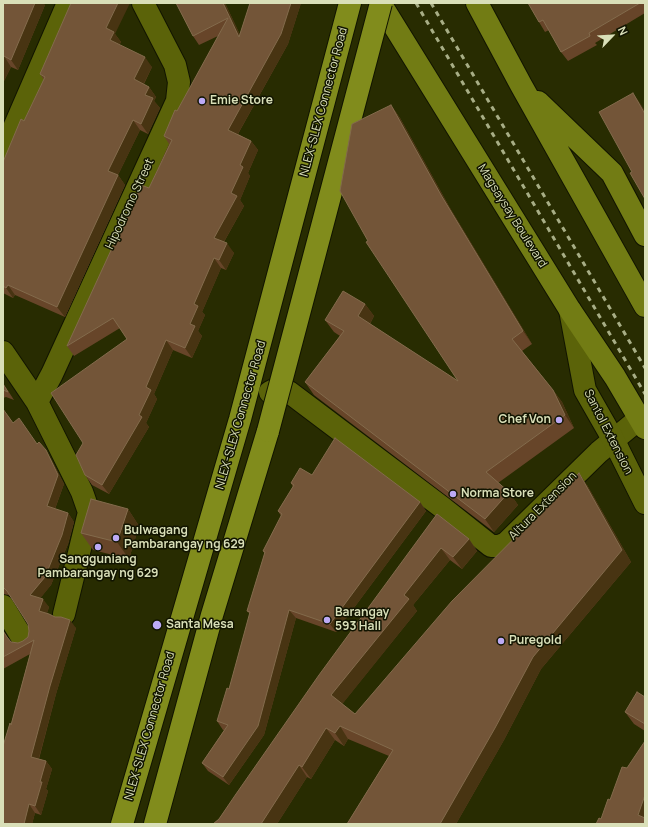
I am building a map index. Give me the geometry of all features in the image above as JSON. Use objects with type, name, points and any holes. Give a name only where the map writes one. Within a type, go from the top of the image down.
[{"type":"highway","name":"NLEX-SLEX Connector Road","points":[[122,824],[240,419],[350,3]]},
{"type":"highway","points":[[155,824],[212,615],[268,431],[380,3]]},
{"type":"main road","name":"Magsaysay Boulevard","points":[[380,3],[570,310],[615,377],[642,423]]},
{"type":"main road","points":[[477,3],[521,85],[645,306]]},
{"type":"main road","points":[[521,85],[612,174],[645,235]]},
{"type":"street","points":[[3,153],[68,3]]},
{"type":"street","name":"Hipodromo Street","points":[[36,402],[52,374],[177,101],[179,82],[175,64],[143,3]]},
{"type":"street","name":"Santol Extension","points":[[570,310],[585,390],[613,439],[645,504]]},
{"type":"street","points":[[3,352],[36,402],[82,492],[89,512],[64,614]]},
{"type":"street","name":"Altura Extension","points":[[270,392],[278,388],[289,392],[491,546],[499,546],[506,543],[613,439],[642,423]]},
{"type":"street","points":[[429,526],[443,508]]},
{"type":"street","points":[[3,606],[23,639]]},
{"type":"building","points":[[3,3],[35,3],[11,60],[4,56],[3,59]]},
{"type":"building","points":[[71,3],[118,3],[106,28],[114,32],[110,40],[145,57],[134,79],[149,87],[145,95],[153,98],[141,124],[133,120],[108,171],[118,175],[57,307],[8,285],[6,288],[3,286],[3,162],[21,119],[24,121],[45,77],[40,74]]},
{"type":"building","points":[[176,3],[223,3],[239,37],[250,3],[291,3],[281,34],[228,130],[251,141],[240,165],[243,167],[231,193],[237,196],[214,238],[227,243],[219,260],[214,258],[194,304],[198,306],[190,324],[195,326],[185,348],[166,340],[146,387],[151,390],[139,415],[142,417],[102,485],[85,475],[76,455],[83,443],[51,393],[127,339],[113,318],[67,346],[141,185],[149,188],[172,140],[164,136],[175,110],[177,111],[228,18],[193,36]]},
{"type":"building","points":[[528,3],[640,3],[589,33],[590,36],[561,52],[543,20],[539,22]]},
{"type":"building","points":[[633,93],[645,114],[645,199],[599,112]]},
{"type":"building","points":[[391,105],[441,195],[523,331],[512,339],[553,390],[565,415],[486,472],[509,492],[485,519],[305,382],[344,331],[325,320],[343,291],[365,304],[358,316],[458,381],[366,242],[368,241],[340,191],[352,124]]},
{"type":"building","points":[[3,384],[8,392],[3,390]]},
{"type":"building","points":[[3,409],[13,423],[19,418],[37,444],[39,442],[46,450],[58,475],[47,506],[68,513],[62,535],[45,577],[30,595],[43,599],[39,611],[55,617],[70,620],[31,757],[46,761],[40,782],[42,782],[35,806],[29,804],[24,824],[3,824],[3,746],[10,723],[11,725],[34,640],[3,657],[3,631],[11,642],[18,643],[28,637],[29,631],[28,624],[3,587]]},
{"type":"building","points":[[335,438],[420,502],[330,624],[289,610],[258,726],[223,777],[202,763],[228,725],[217,721],[227,688],[229,689],[250,612],[247,611],[265,552],[263,551],[282,514],[278,511],[294,485],[291,483],[300,468],[312,475]]},
{"type":"building","name":"Puregold","points":[[579,473],[622,550],[533,657],[495,728],[440,824],[347,824],[393,750],[340,726],[335,733],[326,728],[302,767],[299,765],[261,824],[213,824],[219,819],[319,675],[437,514],[469,539],[453,557],[441,548],[404,595],[409,599],[331,695],[355,714],[452,601]]},
{"type":"building","points":[[91,499],[128,509],[117,542],[81,533]]},
{"type":"building","points":[[637,692],[645,697],[645,724],[625,712]]},
{"type":"building","points":[[645,741],[645,795],[638,815],[645,818],[645,824],[596,824],[599,818],[601,819],[608,799],[610,800],[622,767],[627,768]]},
{"type":"railway","points":[[416,3],[645,394]]},
{"type":"railway","points":[[431,3],[645,368]]},
{"type":"place","name":"Emie Store","points":[[202,101]]},
{"type":"place","name":"Chef Von","points":[[559,420]]},
{"type":"place","name":"Norma Store","points":[[453,494]]},
{"type":"place","name":"Bulwagang Pambarangay ng 629","points":[[116,538]]},
{"type":"place","name":"Sangguniang Pambarangay ng 629","points":[[98,547]]},
{"type":"place","name":"Barangay 593 Hall","points":[[327,620]]},
{"type":"place","name":"Santa Mesa","points":[[157,625]]},
{"type":"place","name":"Puregold","points":[[501,641]]}]
